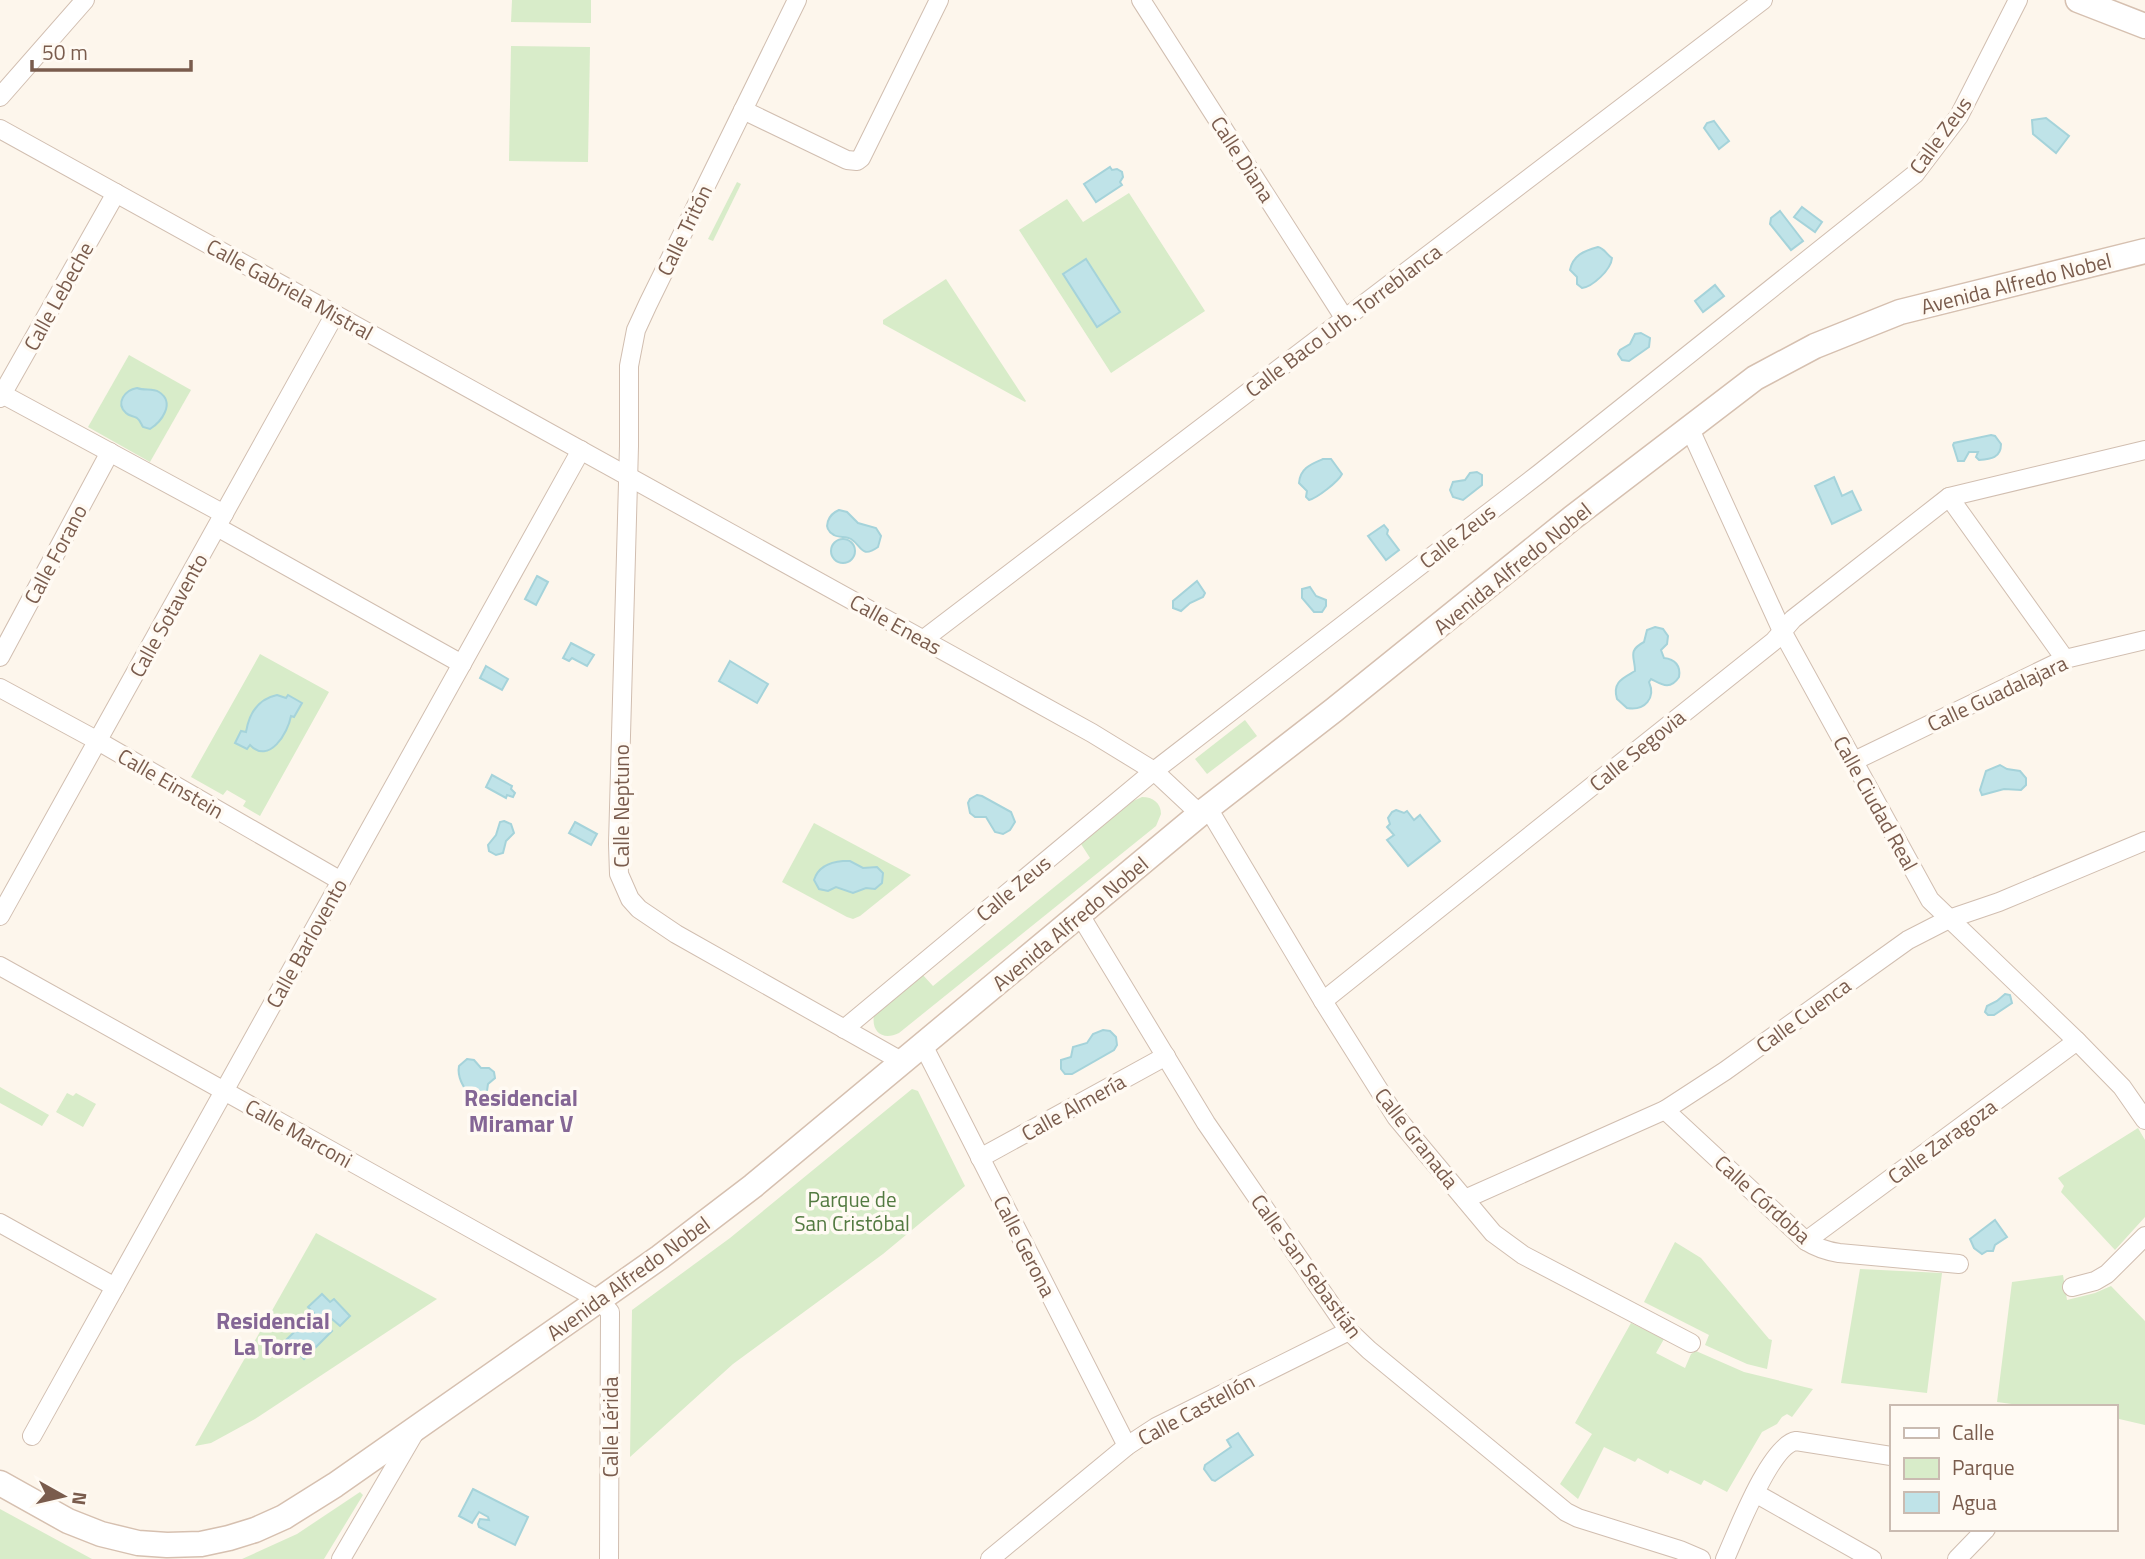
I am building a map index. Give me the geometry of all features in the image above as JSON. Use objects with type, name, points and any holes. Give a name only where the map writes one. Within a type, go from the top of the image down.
[{"type":"main road","points":[[2078,0],[2145,26]]},
{"type":"main road","name":"Avenida Alfredo Nobel","points":[[0,1483],[68,1521],[101,1534],[171,1552],[255,1530],[284,1517],[335,1485],[660,1257],[753,1186],[1204,811],[1572,518],[1755,377],[1815,346],[1900,312],[2145,251]]},
{"type":"street","points":[[0,97],[85,0]]},
{"type":"street","name":"Calle Tritón","points":[[628,476],[629,366],[636,330],[797,0]]},
{"type":"street","points":[[743,110],[847,160],[857,161],[861,158],[939,0]]},
{"type":"street","name":"Calle Diana","points":[[1141,0],[1345,319]]},
{"type":"street","name":"Calle Baco Urb. Torreblanca","points":[[924,639],[1763,0]]},
{"type":"street","name":"Calle Zeus","points":[[844,1029],[1154,771],[1550,465],[1915,174],[1959,116],[2018,0]]},
{"type":"street","name":"Calle Gabriela Mistral","points":[[0,129],[581,450]]},
{"type":"street","name":"Calle Lebeche","points":[[1,396],[116,193]]},
{"type":"street","name":"Calle Sotavento","points":[[0,916],[335,314]]},
{"type":"street","points":[[1,396],[110,452],[461,664]]},
{"type":"street","name":"Calle Ciudad Real","points":[[1689,427],[1782,631],[1930,900],[2122,1087],[2145,1120]]},
{"type":"street","name":"Calle Eneas","points":[[581,450],[1092,733],[1154,771],[1204,811]]},
{"type":"street","name":"Calle Barlovento","points":[[32,1436],[581,450]]},
{"type":"street","name":"Calle Segovia","points":[[1324,1001],[1774,641],[1793,619],[1835,585],[1949,497],[2145,450]]},
{"type":"street","name":"Calle Forano","points":[[0,657],[110,452]]},
{"type":"street","name":"Calle Neptuno","points":[[628,476],[618,844],[619,874],[624,887],[639,909],[676,934],[903,1062]]},
{"type":"street","points":[[1949,497],[2065,659]]},
{"type":"street","name":"Calle Guadalajara","points":[[1854,761],[2065,659],[2145,640]]},
{"type":"street","name":"Calle Einstein","points":[[0,688],[98,741],[341,881]]},
{"type":"street","name":"Calle Granada","points":[[1204,811],[1396,1117],[1493,1233],[1523,1255],[1691,1343]]},
{"type":"street","name":"Calle Cuenca","points":[[1465,1199],[1665,1110],[1726,1071],[1908,940],[1949,919],[1999,902],[2145,841]]},
{"type":"street","name":"Calle San Sebastián","points":[[1080,915],[1206,1123],[1349,1331],[1566,1512],[1701,1559]]},
{"type":"street","name":"Calle Marconi","points":[[0,965],[598,1300]]},
{"type":"street","name":"Calle Zaragoza","points":[[1806,1241],[2077,1041]]},
{"type":"street","name":"Calle Gerona","points":[[923,1045],[1126,1446]]},
{"type":"street","name":"Calle Almería","points":[[980,1158],[1166,1056]]},
{"type":"street","name":"Calle Córdoba","points":[[1665,1110],[1806,1241],[1825,1251],[1959,1264]]},
{"type":"street","points":[[0,1223],[115,1287]]},
{"type":"street","points":[[2072,1287],[2095,1281],[2107,1274],[2145,1236]]},
{"type":"street","name":"Calle Lérida","points":[[598,1300],[610,1312],[609,1559]]},
{"type":"street","name":"Calle Castellón","points":[[990,1559],[1126,1446],[1156,1426],[1349,1331]]},
{"type":"street","points":[[347,1557],[417,1427]]},
{"type":"street","points":[[1725,1559],[1755,1493],[1786,1444],[1791,1442],[1890,1456]]},
{"type":"street","points":[[1755,1493],[1872,1559]]},
{"type":"street","points":[[1957,1559],[1984,1531]]},
{"type":"green space","points":[[512,0],[591,0],[591,23],[511,22]]},
{"type":"green space","points":[[511,46],[590,47],[588,162],[509,161]]},
{"type":"green space","points":[[737,182],[741,184],[713,241],[708,239]]},
{"type":"green space","points":[[1129,193],[1205,311],[1111,373],[1019,230],[1067,199],[1083,222]]},
{"type":"green space","points":[[946,279],[1025,402],[883,324],[883,320]]},
{"type":"green space","points":[[129,355],[191,390],[150,462],[88,427]]},
{"type":"green space","points":[[260,654],[329,692],[260,816],[243,806],[246,801],[227,790],[223,795],[191,777]]},
{"type":"green space","points":[[1245,720],[1257,736],[1207,774],[1195,759]]},
{"type":"green space","points":[[1142,797],[1153,799],[1160,807],[1161,814],[1156,826],[899,1033],[888,1036],[876,1030],[874,1015],[922,974],[933,986],[1090,858],[1081,844],[1133,801]]},
{"type":"green space","points":[[814,823],[911,875],[860,916],[853,919],[847,917],[782,882]]},
{"type":"green space","points":[[0,1087],[49,1115],[42,1126],[0,1103]]},
{"type":"green space","name":"Parque de San Cristóbal","points":[[912,1089],[918,1091],[965,1186],[883,1254],[733,1364],[630,1457],[632,1310],[730,1238]]},
{"type":"green space","points":[[67,1093],[73,1096],[76,1093],[96,1104],[83,1127],[56,1112]]},
{"type":"green space","points":[[2138,1128],[2145,1140],[2145,1217],[2115,1250],[2061,1192],[2064,1186],[2058,1178]]},
{"type":"green space","points":[[316,1233],[437,1299],[255,1419],[211,1443],[195,1446]]},
{"type":"green space","points":[[1675,1242],[1701,1258],[1772,1340],[1767,1369],[1747,1364],[1705,1345],[1709,1335],[1644,1302]]},
{"type":"green space","points":[[1860,1269],[1942,1273],[1927,1393],[1841,1383]]},
{"type":"green space","points":[[2063,1275],[2067,1300],[2111,1286],[2145,1321],[2145,1425],[2117,1418],[2117,1405],[2019,1405],[1997,1402],[2012,1282]]},
{"type":"green space","points":[[1631,1323],[1664,1339],[1656,1353],[1685,1368],[1691,1354],[1696,1351],[1744,1372],[1813,1389],[1792,1417],[1787,1414],[1777,1424],[1762,1432],[1727,1492],[1704,1480],[1701,1485],[1670,1470],[1668,1474],[1638,1458],[1635,1462],[1604,1447],[1578,1499],[1560,1484],[1592,1434],[1575,1423]]},
{"type":"green space","points":[[360,1492],[363,1495],[324,1559],[242,1559],[297,1534]]},
{"type":"green space","points":[[0,1509],[92,1559],[0,1559]]},
{"type":"water","points":[[2046,118],[2069,136],[2056,153],[2033,134],[2032,120]]},
{"type":"water","points":[[1714,121],[1729,141],[1719,149],[1704,128],[1707,123]]},
{"type":"water","points":[[1110,167],[1122,172],[1122,185],[1096,202],[1084,184]]},
{"type":"water","points":[[1802,207],[1822,222],[1815,232],[1794,217]]},
{"type":"water","points":[[1780,211],[1803,241],[1791,250],[1770,224],[1771,218]]},
{"type":"water","points":[[1598,247],[1612,258],[1611,263],[1591,285],[1582,288],[1570,270],[1571,265],[1580,254]]},
{"type":"water","points":[[1086,259],[1120,312],[1097,327],[1063,274]]},
{"type":"water","points":[[1715,285],[1724,296],[1703,312],[1695,301]]},
{"type":"water","points":[[1641,333],[1650,338],[1649,347],[1629,361],[1622,360],[1618,354],[1620,350],[1630,344],[1635,334]]},
{"type":"water","points":[[137,388],[159,392],[166,401],[165,412],[150,429],[143,427],[138,419],[127,414],[121,405],[125,394]]},
{"type":"water","points":[[1991,435],[2001,444],[1997,455],[1979,460],[1976,457],[1978,452],[1969,452],[1964,461],[1958,461],[1954,443]]},
{"type":"water","points":[[1323,459],[1331,459],[1342,474],[1327,489],[1309,500],[1306,497],[1307,491],[1299,483],[1301,474],[1307,467]]},
{"type":"water","points":[[1477,472],[1482,475],[1482,485],[1463,500],[1453,497],[1450,490],[1453,482],[1465,480],[1470,473]]},
{"type":"water","points":[[1834,477],[1842,496],[1852,491],[1861,510],[1832,524],[1815,486]]},
{"type":"water","points":[[839,510],[847,512],[858,523],[876,528],[881,536],[878,547],[865,552],[851,539],[830,532],[828,521]]},
{"type":"water","points":[[1384,525],[1399,550],[1386,560],[1368,536]]},
{"type":"water","points":[[843,539],[851,543],[855,551],[851,559],[843,563],[835,559],[831,551],[835,543]]},
{"type":"water","points":[[537,576],[548,582],[536,605],[525,599]]},
{"type":"water","points":[[1197,581],[1205,593],[1203,597],[1181,611],[1173,608],[1173,601]]},
{"type":"water","points":[[1310,587],[1316,596],[1326,600],[1322,612],[1314,612],[1302,598],[1302,589]]},
{"type":"water","points":[[1655,627],[1663,629],[1668,636],[1667,644],[1661,650],[1664,658],[1676,664],[1679,677],[1669,685],[1651,679],[1651,693],[1647,702],[1639,707],[1627,708],[1617,699],[1617,685],[1635,671],[1635,648],[1644,642],[1647,630]]},
{"type":"water","points":[[571,643],[594,655],[587,666],[572,658],[569,661],[563,658]]},
{"type":"water","points":[[730,661],[768,684],[757,703],[719,681]]},
{"type":"water","points":[[486,666],[508,679],[502,690],[480,678]]},
{"type":"water","points":[[277,695],[286,698],[288,695],[302,703],[294,717],[291,716],[282,738],[271,749],[264,751],[250,745],[247,749],[235,743],[241,731],[246,732],[249,719],[256,708]]},
{"type":"water","points":[[2000,765],[2020,771],[2026,778],[2026,785],[2021,790],[2004,789],[1982,795],[1980,790],[1986,771]]},
{"type":"water","points":[[492,775],[512,786],[511,789],[515,793],[513,797],[507,795],[506,798],[486,787]]},
{"type":"water","points":[[977,795],[1011,812],[1015,822],[1010,830],[1003,834],[995,832],[986,817],[975,817],[970,813],[968,803]]},
{"type":"water","points":[[1396,810],[1404,813],[1407,811],[1414,820],[1420,815],[1440,841],[1408,866],[1387,840],[1394,835],[1387,827],[1390,824],[1388,818]]},
{"type":"water","points":[[500,822],[511,824],[514,833],[506,841],[503,853],[496,855],[489,851],[488,845],[496,835]]},
{"type":"water","points":[[575,822],[597,834],[591,845],[569,833]]},
{"type":"water","points":[[850,861],[863,868],[877,867],[883,873],[882,883],[875,889],[866,888],[853,893],[836,887],[828,891],[819,889],[814,880],[818,872],[829,864]]},
{"type":"water","points":[[2005,994],[2010,995],[2012,1003],[1994,1015],[1988,1015],[1985,1012],[1987,1006]]},
{"type":"water","points":[[1103,1030],[1110,1031],[1116,1037],[1117,1045],[1114,1050],[1072,1074],[1065,1074],[1061,1069],[1061,1060],[1071,1057],[1073,1047],[1087,1043],[1093,1034]]},
{"type":"water","points":[[467,1059],[474,1060],[481,1068],[489,1068],[494,1072],[495,1078],[481,1096],[469,1095],[461,1081],[459,1066]]},
{"type":"water","points":[[1995,1220],[2007,1237],[1995,1245],[1993,1251],[1982,1254],[1974,1248],[1970,1239]]},
{"type":"water","points":[[322,1294],[330,1302],[334,1299],[350,1316],[340,1326],[332,1319],[326,1325],[332,1331],[304,1359],[286,1340],[314,1313],[308,1307]]},
{"type":"water","points":[[1238,1433],[1253,1455],[1215,1481],[1212,1480],[1204,1469],[1205,1465],[1231,1447],[1227,1440]]},
{"type":"water","points":[[473,1489],[528,1517],[515,1545],[479,1527],[480,1519],[489,1520],[479,1512],[472,1523],[459,1516]]},
{"type":"district","name":"Residencial Miramar V","points":[[521,1110]]},
{"type":"district","name":"Residencial La Torre","points":[[273,1333]]}]
